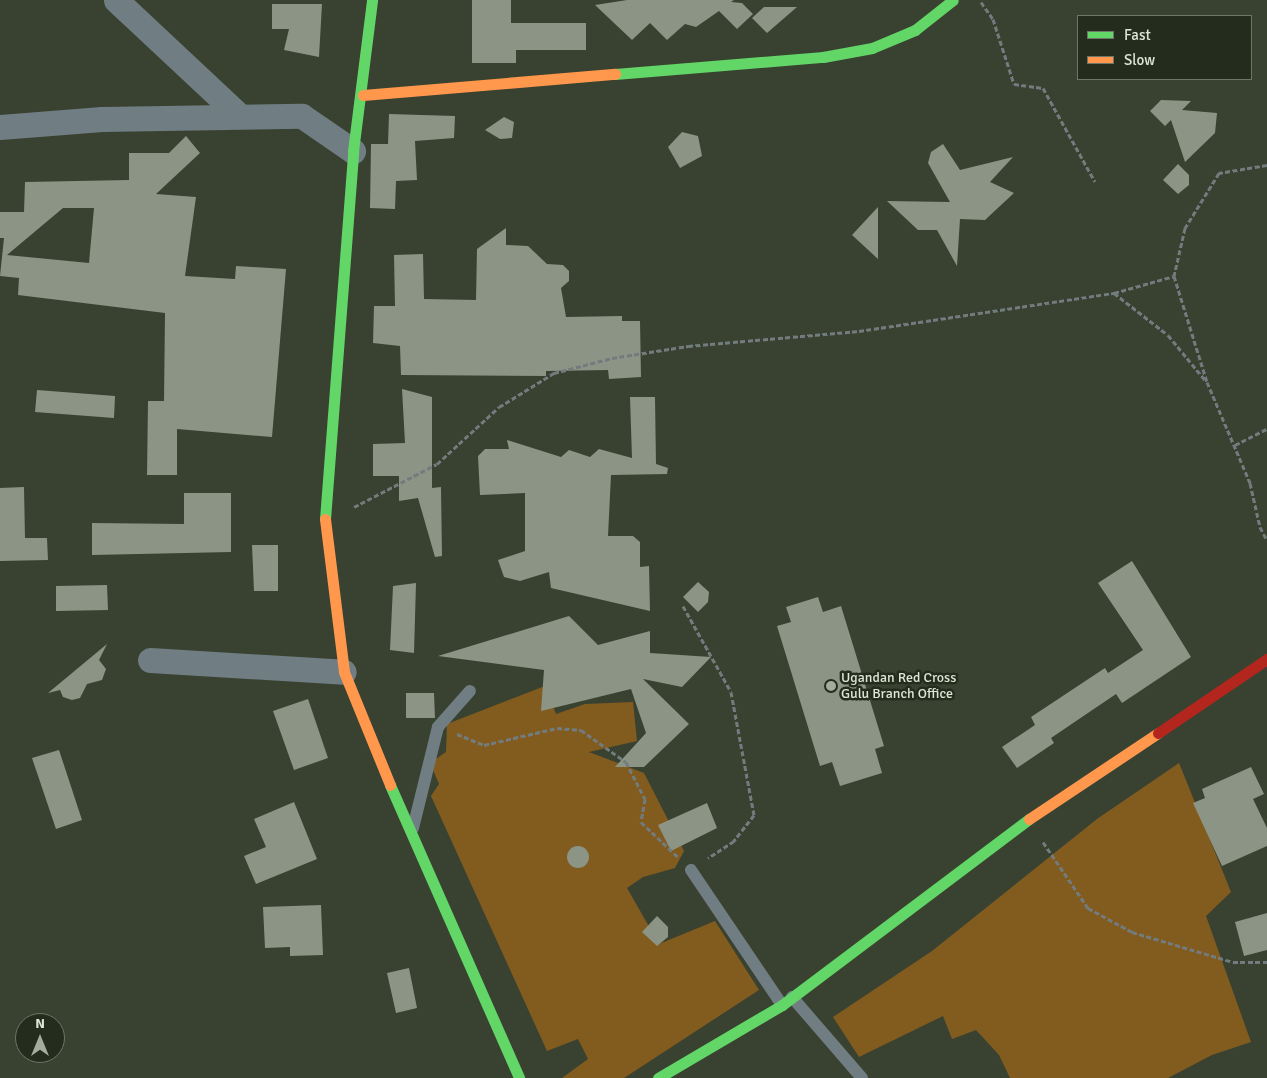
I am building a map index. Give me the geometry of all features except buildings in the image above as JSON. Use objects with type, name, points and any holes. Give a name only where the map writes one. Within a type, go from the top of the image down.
[{"type":"street","points":[[116,0],[239,115]]},
{"type":"street","points":[[372,0],[363,95],[353,151],[325,522],[344,672],[519,1078]]},
{"type":"street","points":[[363,95],[823,57],[872,48],[914,30],[953,0]]},
{"type":"street","points":[[0,127],[239,115],[302,116],[353,151]]},
{"type":"street","points":[[658,1078],[787,1001],[1028,820],[1267,659]]},
{"type":"street","points":[[150,660],[344,672]]},
{"type":"lane","points":[[412,830],[438,727],[470,691]]},
{"type":"lane","points":[[691,870],[787,1001],[862,1078]]},
{"type":"path","points":[[979,0],[993,18],[1014,84],[1043,88],[1095,182]]},
{"type":"path","points":[[1267,165],[1219,173],[1185,228],[1174,276],[1207,382],[1235,445],[1267,540]]},
{"type":"path","points":[[325,522],[437,464],[499,407],[554,373],[612,358],[688,346],[860,331],[1114,293],[1174,276]]},
{"type":"path","points":[[1114,293],[1168,336],[1207,382]]},
{"type":"path","points":[[1235,445],[1267,428]]},
{"type":"path","points":[[438,727],[484,745],[557,728],[580,730],[626,762],[645,799],[641,822],[691,870],[734,841],[754,815],[731,692],[683,606]]},
{"type":"path","points":[[1028,820],[1088,908],[1132,932],[1233,962],[1267,962]]},
{"type":"shaded area","points":[[545,686],[556,714],[585,704],[633,702],[637,741],[589,752],[644,773],[684,851],[675,868],[643,877],[627,888],[659,944],[715,921],[759,990],[624,1078],[562,1078],[588,1059],[578,1039],[547,1051],[431,796],[439,784],[430,763],[446,752],[447,724]]},
{"type":"shaded area","points":[[1179,763],[1231,892],[1206,916],[1251,1042],[1212,1055],[1168,1078],[1010,1078],[999,1055],[976,1030],[952,1039],[943,1016],[859,1057],[833,1017],[932,951],[1097,819]]},
{"type":"traffic: fast","points":[[325,519],[353,151],[372,0]]},
{"type":"traffic: fast","points":[[615,74],[823,57],[872,48],[915,30],[953,0]]},
{"type":"traffic: fast","points":[[390,785],[519,1078]]},
{"type":"traffic: fast","points":[[658,1078],[782,1005],[1029,819]]},
{"type":"traffic: slow","points":[[363,95],[615,74]]},
{"type":"traffic: slow","points":[[325,519],[344,672],[390,785]]},
{"type":"traffic: slow","points":[[1029,819],[1158,733]]},
{"type":"traffic: jam","points":[[1158,733],[1267,659]]},
{"type":"place","name":"Ugandan Red Cross Gulu Branch Office","points":[[831,686]]}]
